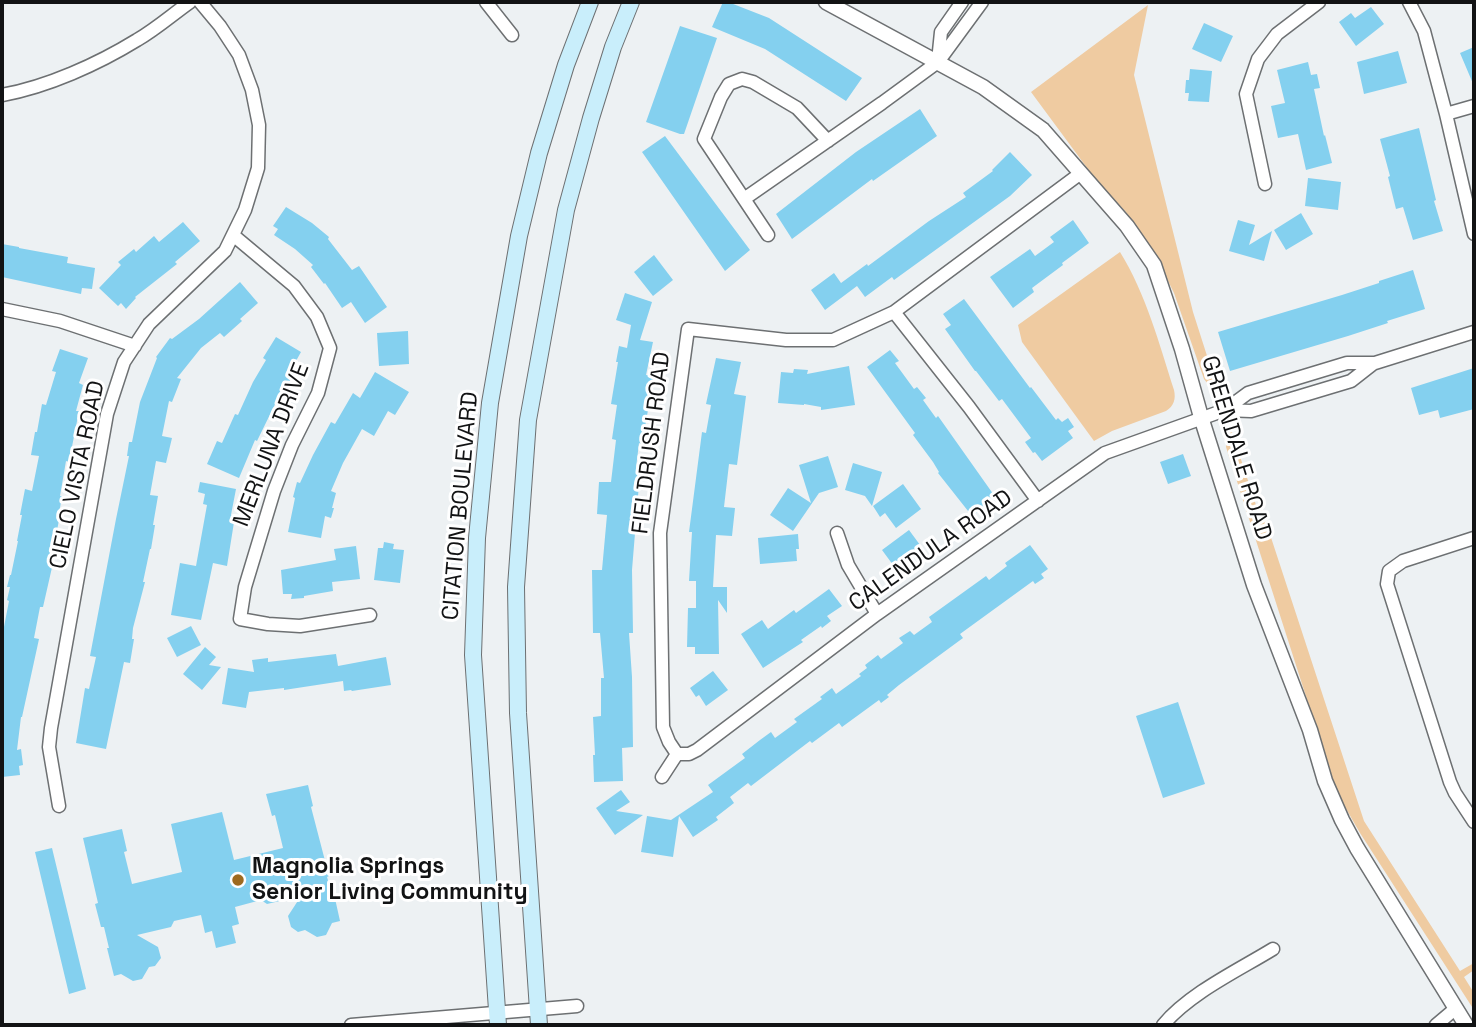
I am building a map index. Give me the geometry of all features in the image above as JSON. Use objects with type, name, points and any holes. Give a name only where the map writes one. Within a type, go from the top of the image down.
[{"type":"main road","name":"CITATION BOULEVARD","points":[[497,1020],[473,655],[477,538],[490,403],[519,236],[539,153],[566,65],[590,2]]},
{"type":"main road","points":[[538,1017],[518,687],[516,587],[528,420],[566,210],[613,47],[631,2]]},
{"type":"street","points":[[2,95],[22,91],[87,66],[138,40],[190,2]]},
{"type":"street","name":"CIELO VISTA ROAD","points":[[59,806],[49,747],[51,728],[107,414],[124,362],[149,324],[225,251],[245,210],[258,168],[259,125],[239,55],[200,2]]},
{"type":"street","points":[[486,2],[512,35]]},
{"type":"street","name":"GREENDALE ROAD","points":[[826,2],[983,87],[1043,130],[1127,226],[1154,265],[1254,585],[1310,730],[1325,781],[1342,820],[1466,1025]]},
{"type":"street","points":[[938,61],[940,32],[962,2]]},
{"type":"street","points":[[744,198],[938,61],[982,2]]},
{"type":"street","points":[[1265,184],[1247,94],[1258,59],[1277,34],[1319,2]]},
{"type":"street","points":[[1409,2],[1424,31],[1474,234]]},
{"type":"street","points":[[768,235],[704,139],[729,84],[742,79],[753,82],[797,108],[828,141]]},
{"type":"street","points":[[1446,114],[1474,106]]},
{"type":"street","name":"FIELDRUSH ROAD","points":[[677,754],[663,726],[660,533],[688,329],[786,340],[833,340],[894,312],[1081,173]]},
{"type":"street","name":"MERLUNA DRIVE","points":[[233,235],[294,286],[317,317],[330,348],[318,393],[292,445],[274,491],[245,587],[240,619],[300,626],[370,615]]},
{"type":"street","points":[[2,309],[61,321],[135,346]]},
{"type":"street","points":[[894,312],[1038,501]]},
{"type":"street","name":"CALENDULA ROAD","points":[[677,754],[689,754],[697,750],[877,614],[1105,453],[1201,417],[1225,410],[1251,411],[1351,381],[1375,363],[1474,332]]},
{"type":"street","points":[[837,533],[848,565],[877,614]]},
{"type":"street","points":[[1474,538],[1403,561],[1389,571],[1387,584],[1450,782],[1474,822]]},
{"type":"street","points":[[662,777],[677,754]]},
{"type":"street","points":[[1163,1025],[1172,1014],[1206,989],[1273,948]]},
{"type":"street","points":[[351,1025],[538,1017],[577,1006]]},
{"type":"street","points":[[1436,1025],[1455,1009]]},
{"type":"shaded area","points":[[1148,5],[1134,75],[1193,312],[1217,387],[1208,384],[1204,379],[1174,293],[1153,251],[1125,211],[1096,180],[1031,92]]},
{"type":"shaded area","points":[[1120,252],[1151,319],[1174,390],[1174,399],[1166,411],[1112,431],[1094,441],[1022,342],[1018,325]]},
{"type":"shaded area","points":[[1231,429],[1257,508],[1261,507],[1364,821],[1460,971],[1474,963],[1474,970],[1464,977],[1474,993],[1474,1010],[1337,793],[1226,447],[1227,435]]},
{"type":"building","points":[[723,2],[769,18],[862,78],[846,101],[765,49],[712,27]]},
{"type":"building","points":[[1371,7],[1384,24],[1356,46],[1339,22],[1351,13],[1355,18]]},
{"type":"building","points":[[1204,23],[1233,36],[1221,62],[1192,49]]},
{"type":"building","points":[[680,26],[717,38],[684,134],[646,122]]},
{"type":"building","points":[[1474,47],[1474,86],[1460,53]]},
{"type":"building","points":[[1398,51],[1407,83],[1364,94],[1357,62]]},
{"type":"building","points":[[1308,62],[1311,75],[1317,74],[1320,88],[1314,89],[1332,163],[1306,170],[1298,134],[1278,138],[1271,106],[1285,103],[1277,70]]},
{"type":"building","points":[[1190,69],[1212,71],[1209,102],[1188,101],[1189,93],[1185,93]]},
{"type":"building","points":[[920,109],[937,136],[873,181],[872,179],[792,239],[776,214],[856,152]]},
{"type":"building","points":[[1419,128],[1443,231],[1413,240],[1403,207],[1396,209],[1380,139]]},
{"type":"building","points":[[665,136],[750,250],[725,271],[642,152]]},
{"type":"building","points":[[1010,152],[1032,175],[1010,196],[894,280],[892,277],[865,297],[857,286],[825,310],[811,290],[834,273],[841,283],[867,264],[868,266],[966,197],[963,193],[993,171]]},
{"type":"building","points":[[1308,178],[1341,182],[1338,210],[1305,206]]},
{"type":"building","points":[[286,207],[329,237],[352,270],[359,266],[387,307],[365,323],[351,302],[342,308],[311,267],[313,265],[274,235],[278,229],[273,226]]},
{"type":"building","points":[[1301,213],[1313,234],[1286,250],[1274,230]]},
{"type":"building","points":[[1073,220],[1089,243],[1032,288],[1034,292],[1013,308],[990,277],[1030,249],[1035,256],[1054,242],[1050,237]]},
{"type":"building","points":[[1238,220],[1255,225],[1249,245],[1272,231],[1264,261],[1229,251]]},
{"type":"building","points":[[183,222],[200,241],[175,262],[177,264],[135,297],[126,309],[121,303],[118,306],[99,288],[121,265],[118,262],[134,249],[136,252],[154,236],[159,242]]},
{"type":"building","points":[[2,244],[68,257],[67,263],[95,268],[92,289],[82,288],[81,294],[2,277]]},
{"type":"building","points":[[654,255],[673,280],[653,296],[634,272]]},
{"type":"building","points":[[1413,270],[1425,309],[1348,336],[1230,371],[1218,332],[1342,295]]},
{"type":"building","points":[[240,282],[258,303],[224,337],[220,333],[201,348],[177,378],[181,379],[172,402],[169,401],[162,436],[172,438],[166,463],[156,461],[150,495],[158,496],[151,549],[133,628],[130,663],[124,662],[106,749],[76,743],[85,688],[89,689],[96,657],[90,656],[129,456],[129,442],[132,442],[140,402],[156,357],[170,338],[199,319]]},
{"type":"building","points":[[625,293],[652,302],[640,340],[653,342],[646,375],[654,376],[636,468],[640,468],[632,570],[633,633],[629,633],[633,747],[622,748],[623,781],[594,782],[593,717],[601,716],[601,678],[604,678],[600,633],[593,633],[592,570],[602,570],[607,515],[597,514],[599,482],[611,482],[616,440],[612,439],[617,405],[611,404],[616,362],[619,346],[627,348],[631,325],[616,320]]},
{"type":"building","points":[[964,299],[1056,420],[1058,418],[1062,422],[1068,418],[1074,427],[1068,431],[1073,438],[1042,461],[1025,442],[1031,438],[1002,399],[999,401],[975,371],[945,329],[951,325],[943,314]]},
{"type":"building","points":[[408,331],[409,364],[379,366],[377,333]]},
{"type":"building","points":[[276,337],[301,352],[287,377],[291,379],[284,391],[282,390],[257,441],[255,440],[239,478],[207,464],[217,441],[222,443],[235,414],[238,415],[266,360],[263,358]]},
{"type":"building","points":[[60,349],[88,358],[79,383],[83,385],[60,496],[61,509],[53,563],[43,607],[40,607],[34,638],[39,639],[21,717],[17,750],[21,749],[23,765],[19,766],[20,775],[2,777],[2,632],[9,601],[10,587],[7,587],[18,541],[25,489],[32,491],[39,456],[31,455],[35,432],[42,404],[46,405],[56,372],[52,371]]},
{"type":"building","points":[[890,350],[899,361],[895,363],[914,389],[917,387],[926,398],[923,400],[936,418],[938,416],[996,498],[972,516],[938,473],[913,435],[915,433],[867,367]]},
{"type":"building","points":[[716,358],[741,362],[734,394],[746,396],[737,465],[729,464],[724,507],[735,508],[732,536],[716,535],[713,587],[727,587],[727,613],[718,600],[719,654],[695,654],[695,647],[687,647],[688,608],[696,608],[696,581],[689,581],[692,532],[689,532],[702,432],[706,433],[711,405],[706,404]]},
{"type":"building","points":[[849,366],[855,405],[821,410],[821,407],[804,404],[778,403],[781,372],[808,370],[807,374]]},
{"type":"building","points":[[1474,368],[1474,409],[1440,418],[1438,410],[1419,415],[1411,388]]},
{"type":"building","points":[[375,372],[409,392],[395,415],[388,411],[374,436],[362,429],[331,491],[336,493],[334,508],[331,518],[325,516],[321,538],[288,532],[297,482],[300,483],[331,422],[335,424],[353,393],[360,398]]},
{"type":"building","points":[[1183,454],[1191,476],[1168,484],[1160,462]]},
{"type":"building","points":[[828,456],[838,487],[819,493],[793,531],[770,515],[788,488],[811,503],[799,465]]},
{"type":"building","points":[[853,463],[882,472],[872,506],[865,496],[845,490]]},
{"type":"building","points":[[200,482],[236,489],[231,515],[235,516],[227,566],[213,563],[201,620],[171,615],[180,563],[196,566],[207,505],[203,504],[205,494],[198,492]]},
{"type":"building","points":[[903,484],[921,509],[896,528],[885,513],[880,517],[873,506]]},
{"type":"building","points":[[909,530],[923,549],[896,569],[882,550]]},
{"type":"building","points":[[798,534],[797,561],[760,564],[758,538]]},
{"type":"building","points":[[384,542],[394,544],[393,549],[404,550],[400,583],[374,580],[378,548],[383,548]]},
{"type":"building","points":[[1030,545],[1048,569],[1041,574],[1044,578],[1035,584],[1033,581],[960,634],[963,638],[899,685],[881,703],[879,700],[842,727],[839,723],[812,743],[810,741],[751,786],[748,783],[730,797],[734,803],[716,817],[718,820],[693,837],[679,816],[673,857],[641,852],[647,816],[671,820],[713,792],[708,785],[745,758],[742,754],[771,732],[775,738],[797,722],[794,719],[822,699],[820,697],[832,688],[836,694],[861,676],[859,674],[867,668],[865,665],[878,655],[881,659],[903,643],[899,638],[910,631],[914,635],[932,622],[929,617],[986,576],[989,580],[1007,566],[1005,563]]},
{"type":"building","points":[[356,546],[360,579],[332,582],[333,591],[304,598],[291,599],[292,594],[283,594],[281,570],[336,560],[334,549]]},
{"type":"building","points":[[829,589],[842,606],[827,616],[831,621],[763,668],[741,634],[762,620],[768,629]]},
{"type":"building","points":[[191,626],[201,645],[177,657],[167,638]]},
{"type":"building","points":[[205,647],[216,657],[209,665],[221,667],[202,690],[183,674]]},
{"type":"building","points":[[336,654],[338,666],[386,657],[391,685],[344,691],[343,681],[249,692],[246,708],[222,704],[228,668],[254,672],[252,660],[268,658],[268,662]]},
{"type":"building","points":[[713,671],[728,690],[706,706],[690,688]]},
{"type":"building","points":[[1178,702],[1205,784],[1163,798],[1136,716]]},
{"type":"building","name":"Magnolia Springs Senior Living Community","points":[[308,785],[329,876],[327,877],[340,921],[332,923],[326,935],[317,937],[305,930],[298,932],[291,927],[288,916],[301,896],[267,904],[261,900],[235,907],[239,924],[232,926],[236,943],[216,948],[212,931],[205,933],[201,915],[174,921],[171,927],[137,935],[158,947],[161,958],[155,966],[149,967],[142,979],[133,981],[121,974],[114,976],[104,927],[101,927],[95,904],[98,903],[83,838],[122,829],[127,851],[124,852],[132,884],[182,872],[171,824],[222,812],[234,860],[283,848],[275,815],[272,816],[266,794]]},
{"type":"building","points":[[621,790],[630,802],[616,811],[643,815],[615,835],[596,808]]},
{"type":"building","points":[[52,848],[86,989],[69,994],[35,852]]},
{"type":"place","name":"Magnolia Springs Senior Living Community","points":[[238,880]]}]
